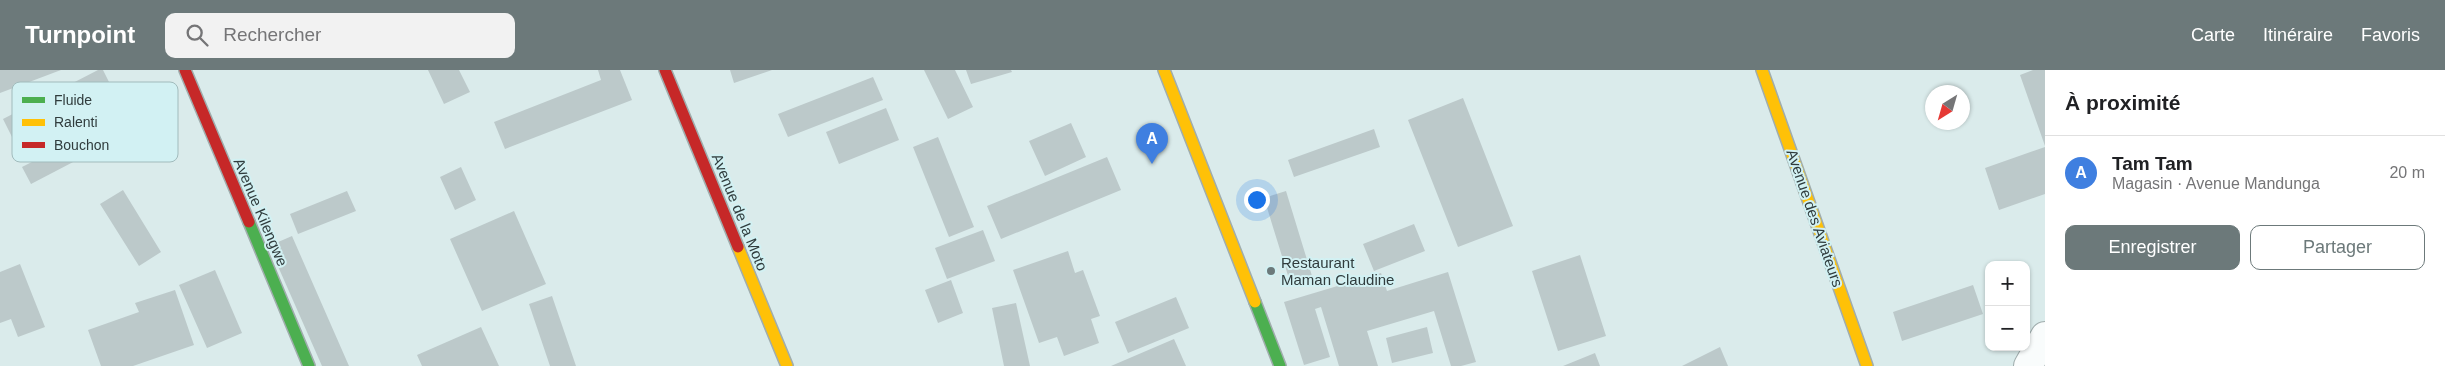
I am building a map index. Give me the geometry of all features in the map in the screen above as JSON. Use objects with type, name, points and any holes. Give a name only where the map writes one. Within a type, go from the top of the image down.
[{"type":"street","name":"Avenue Kilengwe","points":[[185,70],[309,366]]},
{"type":"street","name":"Avenue de la Moto","points":[[665,70],[787,366]]},
{"type":"street","points":[[1164,70],[1280,366]]},
{"type":"street","name":"Avenue des Aviateurs","points":[[1762,70],[1867,366]]},
{"type":"street","points":[[2028,366],[2045,336]]},
{"type":"building","points":[[0,70],[61,70],[29,82],[12,82],[12,88],[0,93]]},
{"type":"building","points":[[98,70],[103,70],[109,82],[75,82]]},
{"type":"building","points":[[428,70],[459,70],[470,92],[444,104]]},
{"type":"building","points":[[598,70],[620,70],[632,100],[505,149],[494,122],[601,80]]},
{"type":"building","points":[[730,70],[772,70],[734,83]]},
{"type":"building","points":[[924,70],[955,70],[973,107],[948,119]]},
{"type":"building","points":[[966,70],[1011,70],[1012,72],[971,84]]},
{"type":"building","points":[[2033,70],[2045,70],[2045,146],[2020,75]]},
{"type":"building","points":[[873,77],[883,100],[788,137],[778,114]]},
{"type":"building","points":[[1463,98],[1513,226],[1458,247],[1408,120]]},
{"type":"building","points":[[886,108],[899,140],[839,164],[826,132]]},
{"type":"building","points":[[12,114],[12,137],[3,119]]},
{"type":"building","points":[[1071,123],[1086,157],[1045,176],[1029,141]]},
{"type":"building","points":[[1374,129],[1380,147],[1294,177],[1288,160]]},
{"type":"building","points":[[938,137],[974,227],[949,237],[913,147]]},
{"type":"building","points":[[2045,147],[2045,194],[1999,210],[1985,168]]},
{"type":"building","points":[[1107,157],[1121,190],[1001,239],[987,206]]},
{"type":"building","points":[[32,162],[73,162],[31,184],[22,167]]},
{"type":"building","points":[[461,167],[476,200],[455,210],[440,177]]},
{"type":"building","points":[[123,190],[161,252],[139,266],[100,204]]},
{"type":"building","points":[[347,191],[356,211],[298,234],[290,214]]},
{"type":"building","points":[[1286,191],[1312,276],[1290,282],[1264,198]]},
{"type":"building","points":[[514,211],[546,284],[482,311],[450,239]]},
{"type":"building","points":[[1414,224],[1425,251],[1374,271],[1363,244]]},
{"type":"building","points":[[983,230],[995,261],[947,279],[935,248]]},
{"type":"building","points":[[292,236],[349,366],[322,366],[269,246]]},
{"type":"building","points":[[1068,251],[1075,273],[1083,270],[1100,316],[1091,319],[1099,343],[1064,356],[1057,337],[1039,343],[1013,270]]},
{"type":"building","points":[[1580,255],[1606,336],[1558,351],[1532,271]]},
{"type":"building","points":[[20,264],[45,327],[18,337],[11,319],[0,323],[0,272]]},
{"type":"building","points":[[215,270],[242,333],[207,348],[179,285]]},
{"type":"building","points":[[1448,272],[1476,362],[1461,366],[1451,366],[1434,311],[1367,331],[1378,366],[1339,366],[1321,307],[1315,309],[1330,357],[1304,365],[1284,302],[1381,273],[1387,291]]},
{"type":"building","points":[[951,280],[963,313],[938,323],[925,290]]},
{"type":"building","points":[[1973,285],[1983,314],[1902,341],[1893,312]]},
{"type":"building","points":[[175,290],[194,345],[133,366],[101,366],[88,330],[139,312],[135,303]]},
{"type":"building","points":[[552,296],[576,366],[550,366],[529,304]]},
{"type":"building","points":[[1176,297],[1189,328],[1128,353],[1115,322]]},
{"type":"building","points":[[1016,303],[1030,366],[1004,366],[992,308]]},
{"type":"building","points":[[481,327],[499,366],[422,366],[417,355]]},
{"type":"building","points":[[1427,327],[1433,353],[1392,363],[1386,338]]},
{"type":"building","points":[[1174,339],[1186,366],[1111,366]]},
{"type":"building","points":[[1720,347],[1728,366],[1682,366]]},
{"type":"building","points":[[1595,353],[1600,366],[1563,366]]},
{"type":"traffic: fast","points":[[249,222],[309,366]]},
{"type":"traffic: fast","points":[[1255,302],[1280,366]]},
{"type":"traffic: slow","points":[[1164,70],[1255,302]]},
{"type":"traffic: slow","points":[[1762,70],[1867,366]]},
{"type":"traffic: slow","points":[[738,247],[787,366]]},
{"type":"traffic: jam","points":[[185,70],[249,222]]},
{"type":"traffic: jam","points":[[665,70],[738,247]]},
{"type":"place","name":"Tam Tam","points":[[1152,164]]},
{"type":"place","name":"Restaurant Maman Claudine","points":[[1271,271]]}]
